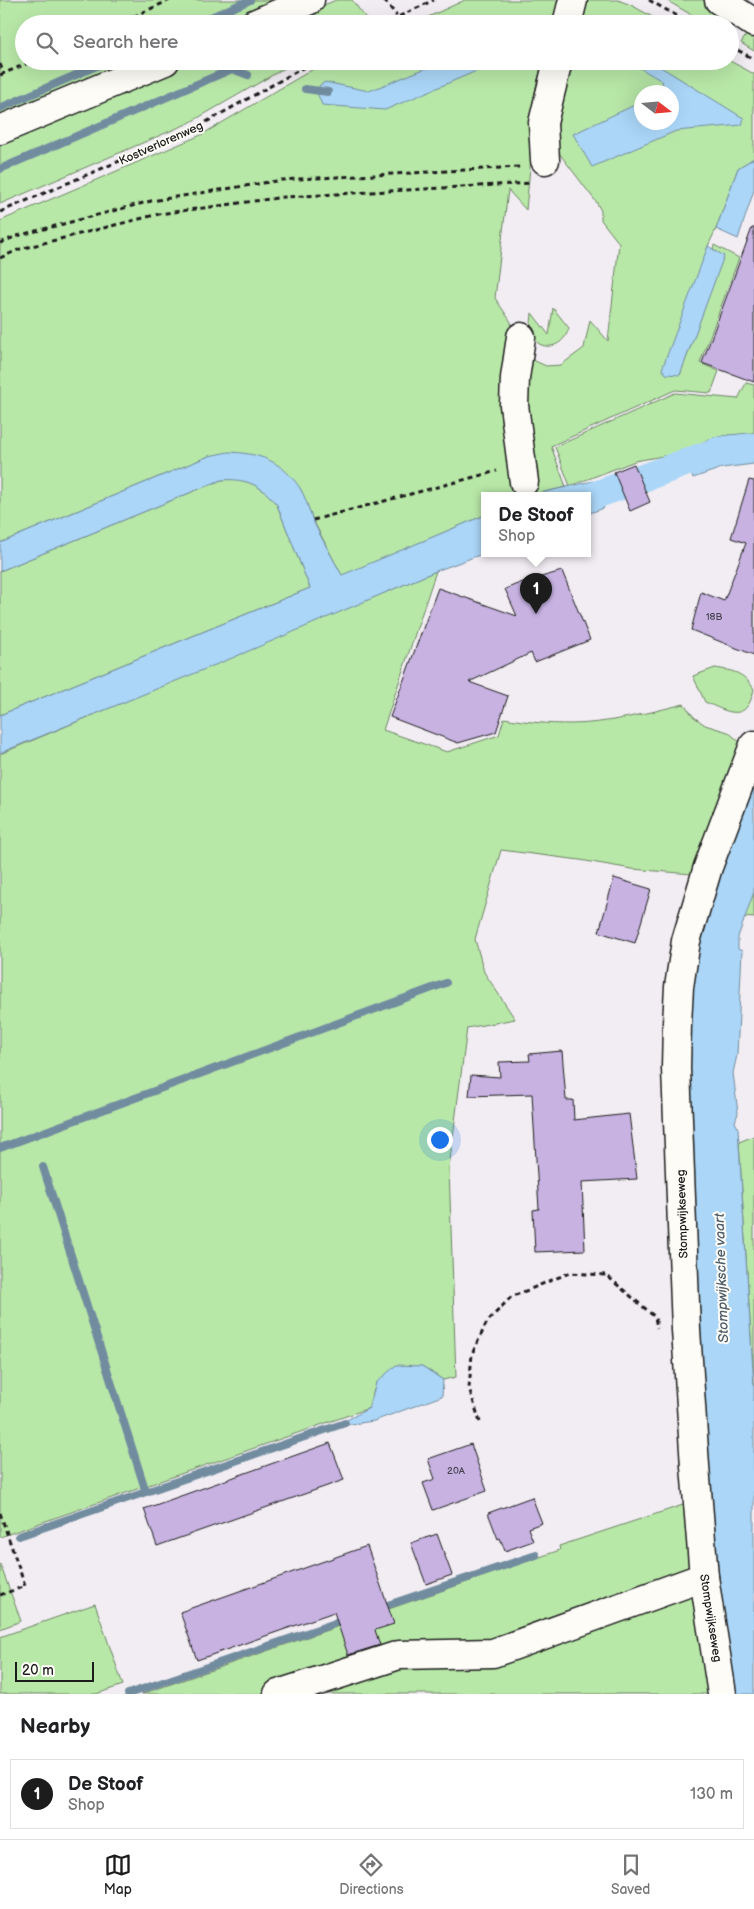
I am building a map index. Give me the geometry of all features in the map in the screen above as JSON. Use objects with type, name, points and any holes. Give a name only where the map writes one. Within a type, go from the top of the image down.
[{"type":"street","points":[[275,15],[310,0]]},
{"type":"street","points":[[569,15],[573,0]]},
{"type":"street","points":[[719,0],[754,23]]},
{"type":"street","points":[[0,130],[143,70]]},
{"type":"street","points":[[535,170],[543,123],[556,70]]},
{"type":"street","points":[[521,337],[515,378],[514,405],[523,473]]},
{"type":"street","name":"Stompwijkseweg","points":[[722,1694],[704,1577],[686,1330],[676,1068],[678,987],[686,941],[708,867],[754,745]]},
{"type":"street","points":[[278,1694],[398,1655],[493,1653],[704,1577]]},
{"type":"path","points":[[137,15],[170,0]]},
{"type":"path","points":[[384,0],[396,15]]},
{"type":"path","points":[[399,15],[434,0]]},
{"type":"path","points":[[649,0],[675,15]]},
{"type":"path","points":[[739,50],[754,59]]},
{"type":"path","points":[[0,64],[2,74],[15,69]]},
{"type":"path","name":"Kostverlorenweg","points":[[0,212],[192,130],[299,70]]},
{"type":"path","points":[[0,243],[17,236],[151,201],[282,180],[535,170]]},
{"type":"path","points":[[0,258],[20,249],[168,212],[284,197],[535,170]]},
{"type":"path","points":[[313,520],[523,473]]},
{"type":"path","points":[[480,1422],[469,1388],[472,1354],[488,1322],[511,1296],[569,1273],[606,1275],[655,1317],[658,1336]]},
{"type":"path","points":[[0,1513],[25,1586],[0,1595]]},
{"type":"green space","points":[[0,0],[282,0],[247,15],[15,15],[15,70],[117,70],[0,120]]},
{"type":"green space","points":[[336,0],[352,0],[363,15],[300,15]]},
{"type":"green space","points":[[465,0],[559,0],[556,15],[432,15]]},
{"type":"green space","points":[[588,0],[618,0],[649,15],[584,15]]},
{"type":"green space","points":[[666,0],[705,0],[728,15],[692,15]]},
{"type":"green space","points":[[750,29],[754,31],[754,51],[741,43]]},
{"type":"green space","points":[[739,66],[754,74],[754,158],[738,168],[708,246],[680,375],[723,256],[713,249],[714,245],[739,258],[700,363],[719,371],[711,393],[675,390],[551,446],[566,487],[545,492],[481,492],[481,517],[342,576],[313,520],[301,490],[209,456],[0,543],[0,221],[201,135],[312,70],[541,70],[530,125],[531,157],[526,210],[508,190],[495,298],[511,322],[513,339],[527,356],[546,366],[561,365],[584,348],[590,320],[608,341],[619,243],[601,220],[601,211],[597,203],[556,149],[560,101],[569,70],[739,70]]},
{"type":"green space","points":[[169,70],[281,70],[189,123],[0,204],[0,142]]},
{"type":"green space","points":[[553,308],[569,328],[560,342],[548,346],[542,345],[533,337],[531,328],[532,313],[549,335]]},
{"type":"green space","points":[[746,383],[754,385],[754,433],[709,439],[685,452],[635,461],[570,486],[555,447],[675,393],[738,399]]},
{"type":"green space","points":[[235,479],[248,482],[259,488],[277,505],[310,588],[0,715],[0,571],[221,480]]},
{"type":"green space","points":[[436,571],[383,730],[447,752],[499,735],[504,718],[529,722],[584,724],[627,717],[684,704],[694,717],[705,725],[728,732],[741,743],[692,874],[632,869],[501,850],[475,939],[484,972],[515,1019],[467,1028],[449,1168],[456,1377],[443,1380],[422,1366],[376,1383],[369,1408],[0,1537],[0,754]]},
{"type":"green space","points":[[715,668],[738,673],[750,683],[754,689],[747,707],[741,711],[729,712],[705,702],[693,676]]},
{"type":"green space","points":[[754,892],[754,918],[744,917]]},
{"type":"green space","points":[[754,1136],[754,1387],[739,1142]]},
{"type":"green space","points":[[686,1504],[711,1694],[142,1694],[560,1550],[559,1546]]},
{"type":"green space","points":[[0,1564],[21,1621],[0,1629]]},
{"type":"green space","points":[[95,1604],[123,1685],[96,1694],[0,1694],[0,1637]]},
{"type":"water","points":[[422,70],[479,70],[385,110],[322,105],[318,95],[319,86],[325,82],[369,91]]},
{"type":"water","points":[[643,70],[666,70],[744,118],[742,125],[676,131],[592,167],[573,134],[634,105],[634,130],[679,130],[679,85],[663,85],[662,81]]},
{"type":"water","points":[[754,158],[754,190],[738,239],[716,229],[738,168]]},
{"type":"water","points":[[708,246],[724,256],[680,375],[666,374],[662,369]]},
{"type":"water","points":[[754,433],[754,464],[722,468],[693,478],[685,452],[709,439]]},
{"type":"water","points":[[228,452],[250,454],[269,460],[286,471],[300,488],[313,521],[342,575],[481,517],[481,554],[436,571],[237,656],[0,753],[0,715],[310,588],[277,505],[265,492],[253,484],[238,480],[221,480],[0,571],[0,543],[209,456]]},
{"type":"water","points":[[593,481],[604,508],[591,513],[591,492],[545,492]]},
{"type":"water","name":"Stompwijksche vaart","points":[[754,777],[754,892],[738,937],[738,949],[742,951],[737,1055],[733,1073],[738,1113],[735,1122],[738,1128],[754,1387],[754,1694],[736,1694],[721,1600],[707,1474],[690,1110],[690,997],[702,926],[730,840]]},
{"type":"water","points":[[396,1365],[422,1366],[443,1380],[442,1396],[374,1421],[336,1426],[369,1408],[376,1383]]},
{"type":"building","points":[[752,228],[754,228],[754,382],[702,363]]},
{"type":"building","points":[[634,464],[650,502],[630,511],[614,472]]},
{"type":"building","points":[[749,480],[754,481],[754,655],[691,630],[701,592],[724,601],[746,543],[731,538]]},
{"type":"building","points":[[562,571],[590,640],[535,662],[531,653],[469,682],[508,696],[496,732],[458,743],[390,717],[438,588],[517,616],[505,589]]},
{"type":"building","points":[[614,878],[651,889],[635,943],[599,932]]},
{"type":"building","points":[[562,1051],[566,1100],[573,1100],[574,1120],[629,1114],[637,1179],[582,1182],[585,1250],[535,1252],[533,1210],[539,1209],[532,1094],[469,1096],[471,1075],[500,1077],[499,1062],[530,1061],[529,1054]]},
{"type":"building","points":[[330,1443],[344,1480],[157,1546],[144,1509]]},
{"type":"building","points":[[471,1444],[487,1491],[433,1510],[423,1483],[435,1479],[428,1459]]},
{"type":"building","points":[[532,1497],[542,1523],[528,1528],[533,1541],[505,1551],[488,1513]]},
{"type":"building","points":[[437,1534],[452,1575],[426,1584],[411,1543]]},
{"type":"building","points":[[367,1546],[394,1624],[375,1630],[380,1645],[348,1655],[334,1612],[197,1660],[180,1612]]},
{"type":"waterway","points":[[216,15],[250,0]]},
{"type":"waterway","points":[[0,108],[87,70]]},
{"type":"waterway","points":[[0,169],[230,70]]},
{"type":"waterway","points":[[235,70],[248,75]]},
{"type":"waterway","points":[[305,89],[328,92]]},
{"type":"waterway","points":[[591,497],[718,451],[754,447]]},
{"type":"waterway","points":[[0,1148],[446,983]]},
{"type":"waterway","points":[[43,1167],[146,1492]]},
{"type":"waterway","points":[[19,1536],[345,1423]]},
{"type":"waterway","points":[[379,1608],[536,1555]]},
{"type":"waterway","points":[[128,1694],[347,1619]]},
{"type":"place","name":"De Stoof","points":[[536,614]]}]
